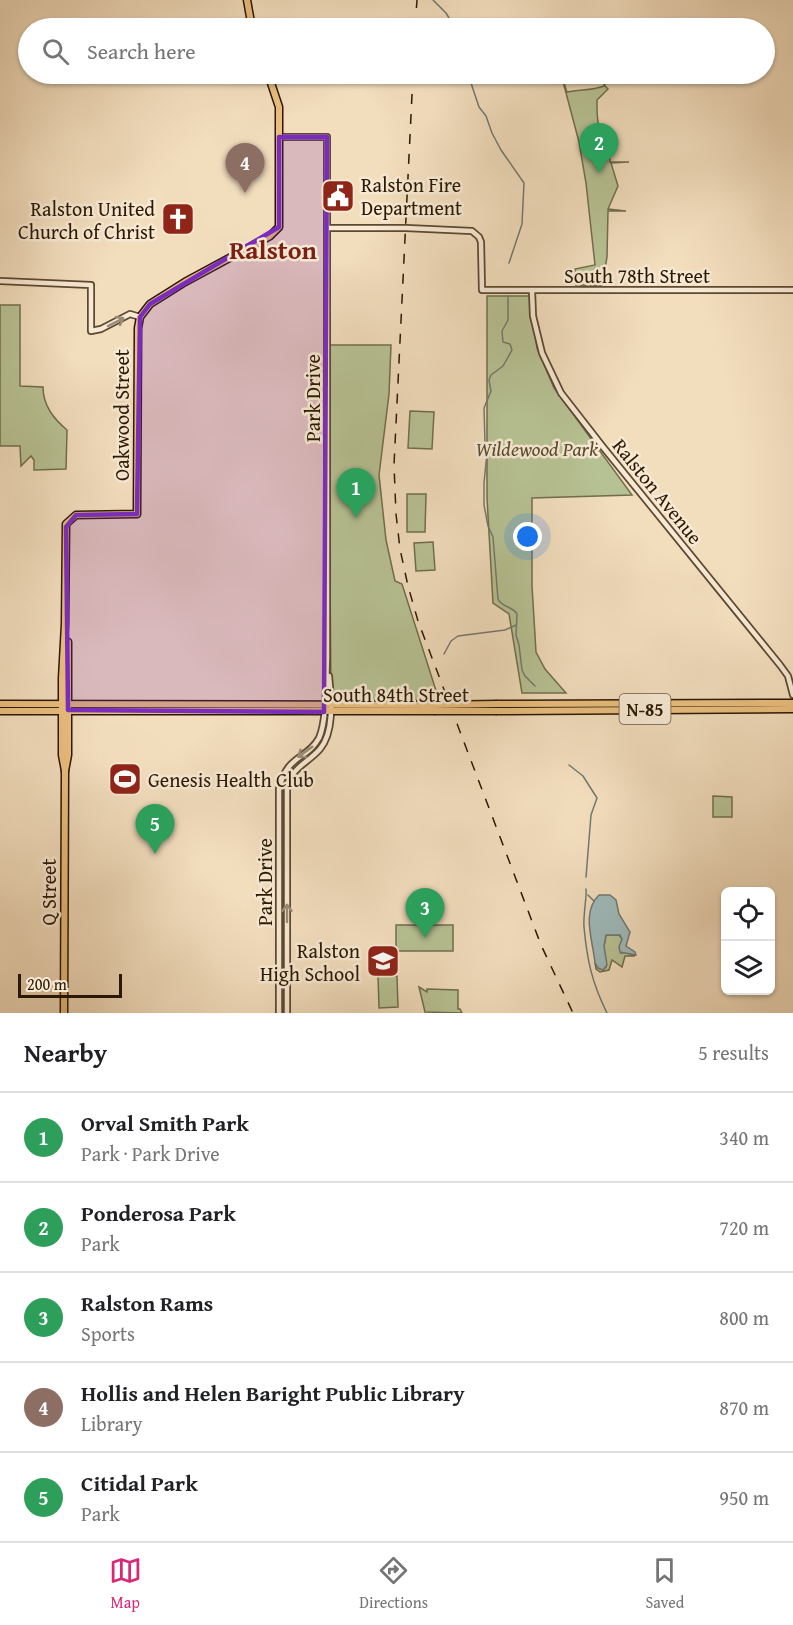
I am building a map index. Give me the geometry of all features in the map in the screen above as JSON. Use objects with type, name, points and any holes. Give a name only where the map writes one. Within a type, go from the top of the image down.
[{"type":"main road","points":[[247,0],[250,18]]},
{"type":"main road","points":[[140,317],[150,304],[185,282],[270,236],[279,227],[278,102],[272,84]]},
{"type":"main road","name":"Oakwood Street","points":[[72,518],[80,514],[137,514],[138,328],[140,317]]},
{"type":"main road","name":"Q Street","points":[[64,1013],[65,771],[62,755],[65,707],[66,527],[72,518]]},
{"type":"main road","points":[[756,709],[789,706],[793,703]]},
{"type":"main road","name":"South 84th Street","points":[[0,704],[65,707],[434,708],[793,703]]},
{"type":"main road","name":"South 84th Street","points":[[0,711],[65,707]]},
{"type":"main road","name":"South 84th Street","points":[[497,707],[793,710]]},
{"type":"street","name":"Park Drive","points":[[279,137],[327,137],[327,708],[329,727],[324,743],[296,769],[287,787],[287,1013]]},
{"type":"street","name":"South 78th Street","points":[[327,228],[463,230],[477,235],[481,242],[482,290],[793,290]]},
{"type":"street","points":[[0,281],[91,285],[91,331],[101,329],[130,314],[140,317]]},
{"type":"street","name":"Ralston Avenue","points":[[532,291],[533,316],[542,353],[561,393],[780,665],[788,676],[793,695]]},
{"type":"street","name":"Park Drive","points":[[279,1013],[279,789],[282,777],[290,764],[318,739],[327,708]]},
{"type":"highlighted area","points":[[279,137],[327,137],[324,712],[68,710],[66,527],[76,515],[137,514],[140,317],[150,304],[279,227]]},
{"type":"green space","points":[[564,84],[567,92],[595,89],[605,84],[608,89],[597,100],[599,128],[609,141],[610,162],[629,162],[611,163],[618,186],[608,209],[626,211],[608,211],[607,257],[602,286],[576,285],[575,269],[595,265],[579,142]]},
{"type":"green space","name":"Wildewood Park","points":[[487,296],[530,296],[537,348],[554,388],[632,495],[532,498],[532,586],[536,652],[545,669],[566,693],[522,693],[509,614],[493,603],[487,498]]},
{"type":"green space","points":[[0,305],[20,305],[20,386],[43,387],[43,394],[50,412],[67,430],[66,469],[34,470],[34,460],[31,456],[21,466],[20,446],[0,446]]},
{"type":"green space","points":[[328,345],[391,345],[389,394],[379,475],[386,540],[395,581],[402,584],[439,700],[356,701],[338,699],[331,692]]},
{"type":"green space","points":[[410,411],[434,412],[432,449],[408,448]]},
{"type":"green space","points":[[407,494],[426,494],[425,532],[407,532]]},
{"type":"green space","points":[[433,542],[435,570],[416,571],[414,543]]},
{"type":"green space","points":[[713,796],[732,797],[732,817],[713,817]]},
{"type":"green space","points":[[396,925],[453,925],[453,951],[396,951]]},
{"type":"green space","points":[[606,935],[619,935],[622,939],[621,953],[626,952],[635,956],[625,956],[622,967],[612,960],[609,970],[600,972],[596,969],[595,963],[603,970],[606,967],[604,946]]},
{"type":"green space","points":[[378,976],[397,976],[398,1007],[379,1008]]},
{"type":"green space","points":[[419,987],[427,992],[427,989],[458,990],[458,1009],[462,1013],[425,1012]]},
{"type":"water","points":[[599,895],[610,895],[616,900],[619,914],[630,932],[626,946],[636,955],[620,952],[622,939],[620,935],[606,935],[604,946],[607,965],[603,970],[595,963],[589,918],[590,910]]},
{"type":"waterway","points":[[433,0],[449,18]]},
{"type":"waterway","points":[[471,84],[479,107],[486,116],[501,150],[524,183],[522,224],[509,263]]},
{"type":"waterway","points":[[508,296],[508,320],[502,331],[503,342],[510,344],[512,350],[503,366],[491,375],[489,380],[491,391],[484,408],[487,453],[484,505],[488,526],[493,537],[498,599],[517,614],[516,635],[522,670],[535,686]]},
{"type":"waterway","points":[[444,654],[451,641],[458,636],[505,630],[516,625]]},
{"type":"waterway","points":[[569,765],[583,776],[597,798],[591,815],[586,877]]},
{"type":"waterway","points":[[586,889],[584,922],[587,950],[594,981],[607,1013]]},
{"type":"waterway","points":[[588,895],[594,901]]},
{"type":"railway","points":[[416,18],[417,0]]},
{"type":"railway","points":[[413,84],[394,465],[400,549],[418,621],[541,945],[573,1013]]},
{"type":"place","name":"Ponderosa Park","points":[[599,173]]},
{"type":"place","name":"Hollis and Helen Baright Public Library","points":[[245,193]]},
{"type":"place","name":"Ralston Fire Department","points":[[338,196]]},
{"type":"place","name":"Ralston United Church of Christ","points":[[178,219]]},
{"type":"place","name":"Orval Smith Park","points":[[356,518]]},
{"type":"place","name":"Genesis Health Club","points":[[125,779]]},
{"type":"place","name":"Citidal Park","points":[[155,854]]},
{"type":"place","name":"Ralston Rams","points":[[425,938]]},
{"type":"place","name":"Ralston High School","points":[[383,961]]},
{"type":"district","name":"Ralston","points":[[273,249]]}]
